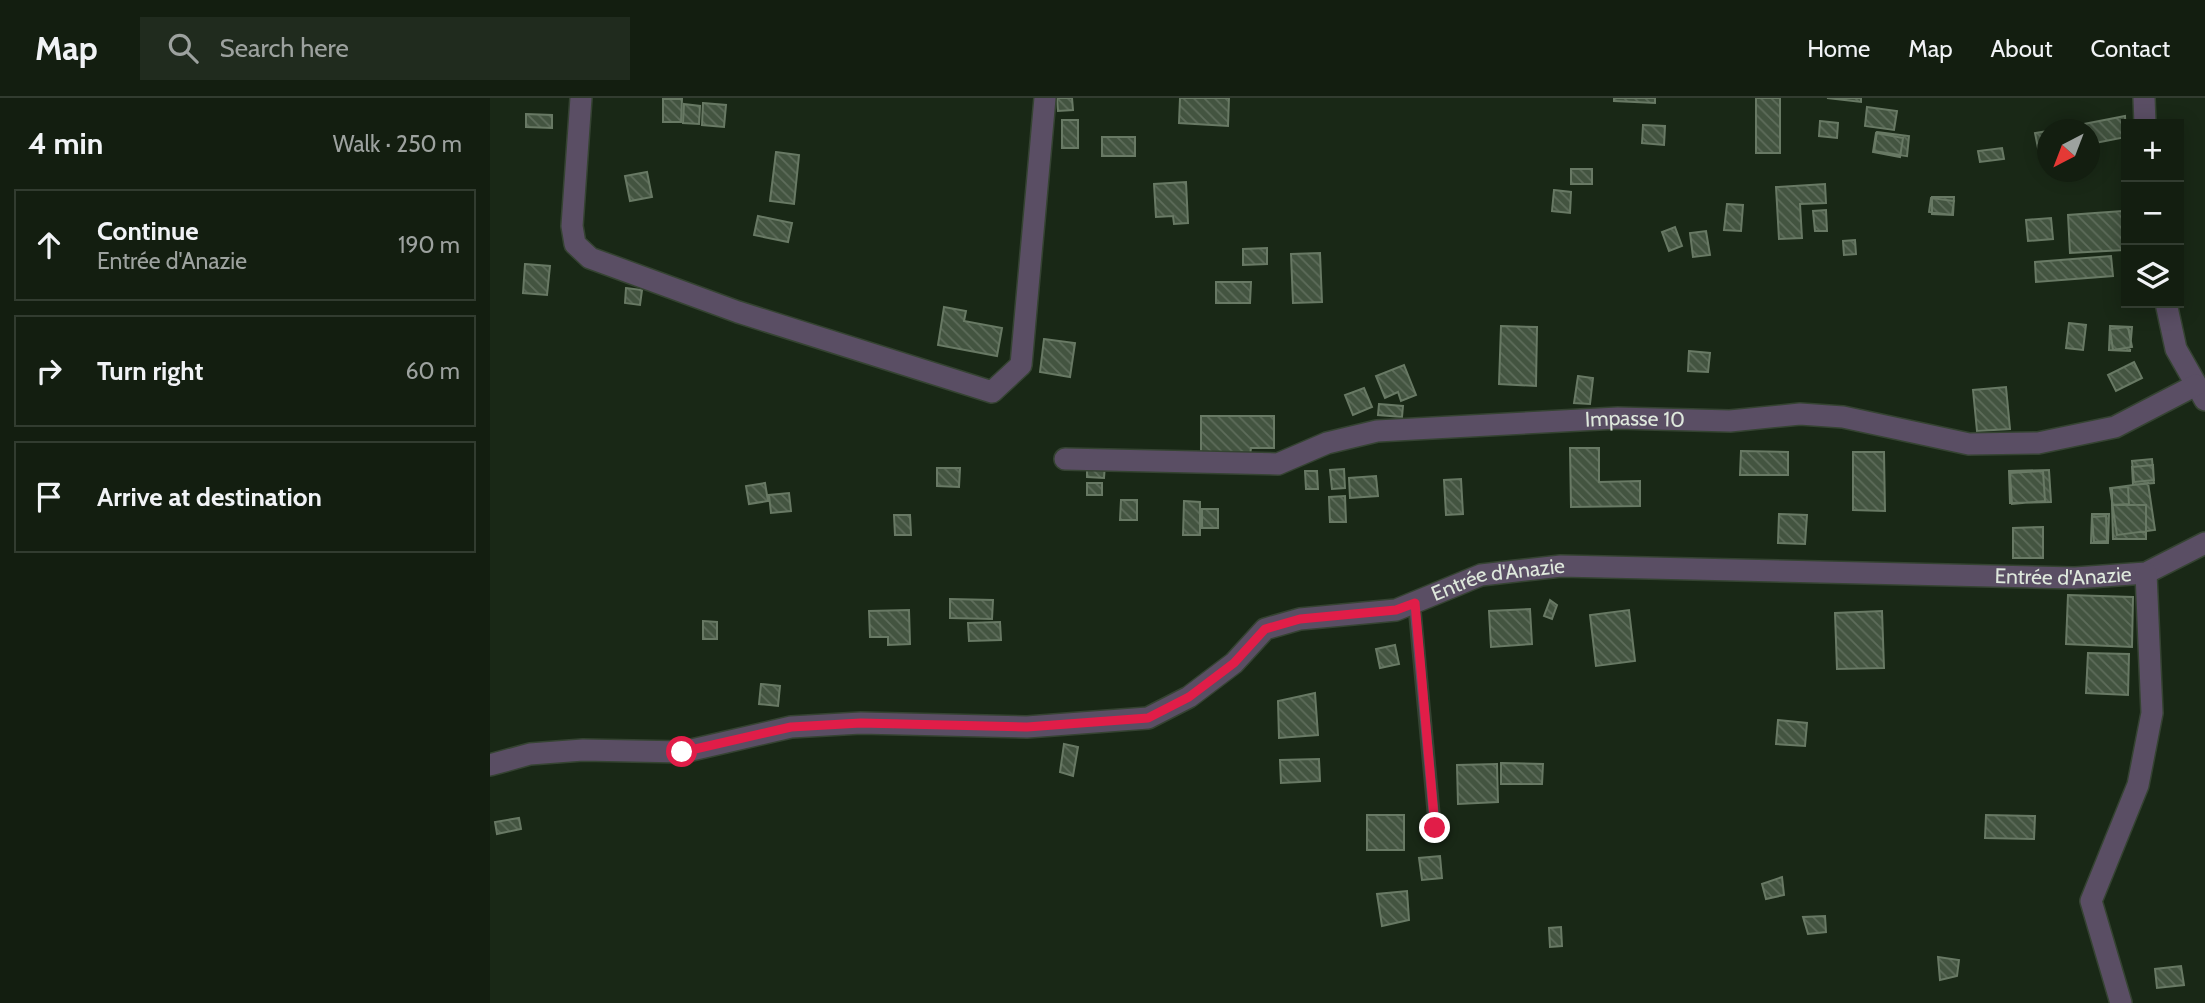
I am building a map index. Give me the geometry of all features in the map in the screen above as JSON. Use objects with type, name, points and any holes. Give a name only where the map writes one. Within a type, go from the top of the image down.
[{"type":"street","points":[[581,98],[572,226],[575,244],[590,258],[738,312],[992,392],[1021,365],[1045,98]]},
{"type":"street","points":[[2144,98],[2145,119]]},
{"type":"street","points":[[2167,308],[2176,349],[2201,392]]},
{"type":"street","name":"Impasse 10","points":[[1065,459],[1278,464],[1327,443],[1377,431],[1618,418],[1730,421],[1800,414],[1843,417],[1969,443],[2038,443],[2115,427],[2201,392]]},
{"type":"street","name":"Entrée d'Anazie","points":[[490,765],[530,754],[583,750],[682,752],[791,727],[861,723],[1027,727],[1148,718],[1189,697],[1234,663],[1265,629],[1300,619],[1396,610],[1481,575],[1561,566],[2075,578],[2146,573],[2205,543]]},
{"type":"street","points":[[2121,1003],[2091,901],[2138,785],[2152,713],[2146,573]]},
{"type":"lane","points":[[1415,603],[1435,828]]},
{"type":"building","points":[[1057,98],[1072,98],[1073,110],[1058,111]]},
{"type":"building","points":[[1180,98],[1229,98],[1228,126],[1179,123]]},
{"type":"building","points":[[1614,98],[1655,98],[1655,103],[1614,101]]},
{"type":"building","points":[[1756,98],[1780,98],[1780,153],[1756,153]]},
{"type":"building","points":[[1827,98],[1861,98],[1861,102]]},
{"type":"building","points":[[663,99],[682,99],[681,122],[663,122]]},
{"type":"building","points":[[703,103],[726,105],[724,127],[702,125]]},
{"type":"building","points":[[684,104],[700,106],[699,124],[683,123]]},
{"type":"building","points":[[1867,107],[1897,111],[1894,130],[1865,126]]},
{"type":"building","points":[[526,114],[552,115],[552,128],[526,127]]},
{"type":"building","points":[[2125,116],[2125,119],[2121,119],[2121,138],[2100,142],[2100,121]]},
{"type":"building","points":[[1062,120],[1078,120],[1078,148],[1062,148]]},
{"type":"building","points":[[1820,121],[1838,123],[1837,138],[1819,136]]},
{"type":"building","points":[[1643,125],[1665,126],[1664,145],[1642,143]]},
{"type":"building","points":[[1877,132],[1909,136],[1907,156],[1874,151]]},
{"type":"building","points":[[1876,133],[1903,138],[1900,157],[1873,152]]},
{"type":"building","points":[[1102,137],[1135,137],[1135,156],[1102,156]]},
{"type":"building","points":[[2002,148],[2004,159],[1980,162],[1978,151]]},
{"type":"building","points":[[776,152],[799,155],[794,204],[770,201]]},
{"type":"building","points":[[1571,169],[1592,169],[1592,184],[1571,184]]},
{"type":"building","points":[[647,172],[652,197],[630,201],[625,176]]},
{"type":"building","points":[[1186,182],[1188,223],[1174,224],[1173,216],[1156,217],[1154,184]]},
{"type":"building","points":[[1825,184],[1826,203],[1800,204],[1802,238],[1779,239],[1776,187]]},
{"type":"building","points":[[1554,190],[1571,192],[1570,213],[1552,211]]},
{"type":"building","points":[[1932,197],[1954,197],[1953,215],[1932,214]]},
{"type":"building","points":[[1931,198],[1954,201],[1952,215],[1929,212]]},
{"type":"building","points":[[1727,204],[1743,205],[1741,231],[1724,230]]},
{"type":"building","points":[[1826,210],[1827,231],[1815,231],[1813,211]]},
{"type":"building","points":[[2121,211],[2121,250],[2070,253],[2068,215]]},
{"type":"building","points":[[758,216],[792,223],[788,242],[754,235]]},
{"type":"building","points":[[2051,218],[2053,239],[2028,241],[2026,220]]},
{"type":"building","points":[[1675,227],[1682,246],[1669,251],[1662,232]]},
{"type":"building","points":[[1706,231],[1710,255],[1693,257],[1690,233]]},
{"type":"building","points":[[1855,240],[1856,254],[1844,255],[1843,241]]},
{"type":"building","points":[[1267,248],[1267,264],[1243,265],[1243,249]]},
{"type":"building","points":[[1320,253],[1322,302],[1293,303],[1291,254]]},
{"type":"building","points":[[2111,256],[2113,276],[2036,282],[2035,262]]},
{"type":"building","points":[[525,264],[550,266],[547,295],[523,293]]},
{"type":"building","points":[[1216,282],[1251,282],[1250,303],[1216,303]]},
{"type":"building","points":[[626,288],[642,290],[640,305],[625,303]]},
{"type":"building","points":[[944,307],[966,311],[964,321],[1002,328],[997,356],[938,345]]},
{"type":"building","points":[[2069,323],[2086,325],[2083,350],[2066,348]]},
{"type":"building","points":[[1501,326],[1537,327],[1536,386],[1499,384]]},
{"type":"building","points":[[2110,326],[2132,327],[2130,351],[2109,350]]},
{"type":"building","points":[[2128,327],[2132,347],[2113,350],[2110,329]]},
{"type":"building","points":[[1044,339],[1075,343],[1070,377],[1040,372]]},
{"type":"building","points":[[1689,351],[1710,353],[1708,372],[1688,371]]},
{"type":"building","points":[[2134,362],[2142,378],[2116,391],[2108,375]]},
{"type":"building","points":[[1404,365],[1416,395],[1401,401],[1398,392],[1385,398],[1376,376]]},
{"type":"building","points":[[1578,376],[1593,378],[1590,404],[1574,403]]},
{"type":"building","points":[[2006,387],[2010,429],[1977,431],[1973,390]]},
{"type":"building","points":[[1364,388],[1372,407],[1353,415],[1345,395]]},
{"type":"building","points":[[1379,404],[1403,406],[1402,417],[1378,415]]},
{"type":"building","points":[[1201,416],[1274,416],[1274,448],[1251,448],[1250,455],[1201,455]]},
{"type":"building","points":[[1570,448],[1599,448],[1599,482],[1640,481],[1640,506],[1571,507]]},
{"type":"building","points":[[1741,451],[1788,452],[1788,475],[1740,475]]},
{"type":"building","points":[[1853,452],[1884,452],[1885,511],[1853,510]]},
{"type":"building","points":[[2152,459],[2154,480],[2134,482],[2132,461]]},
{"type":"building","points":[[1087,463],[1105,464],[1104,478],[1087,477]]},
{"type":"building","points":[[2153,465],[2154,483],[2133,485],[2132,467]]},
{"type":"building","points":[[937,468],[960,468],[959,487],[937,486]]},
{"type":"building","points":[[1344,469],[1345,488],[1332,489],[1330,470]]},
{"type":"building","points":[[2049,470],[2051,502],[2010,503],[2009,471]]},
{"type":"building","points":[[1305,471],[1317,471],[1318,489],[1306,489]]},
{"type":"building","points":[[2043,471],[2045,501],[2012,504],[2010,473]]},
{"type":"building","points":[[1376,476],[1378,496],[1350,498],[1349,478]]},
{"type":"building","points":[[1461,479],[1463,514],[1446,515],[1444,480]]},
{"type":"building","points":[[765,483],[768,501],[749,504],[746,486]]},
{"type":"building","points":[[1087,483],[1102,483],[1102,495],[1087,495]]},
{"type":"building","points":[[2148,483],[2155,530],[2117,535],[2110,488]]},
{"type":"building","points":[[2128,487],[2129,504],[2112,505],[2112,488]]},
{"type":"building","points":[[789,493],[791,511],[771,513],[769,495]]},
{"type":"building","points":[[1345,496],[1346,522],[1330,522],[1329,497]]},
{"type":"building","points":[[1121,500],[1137,500],[1137,520],[1120,520]]},
{"type":"building","points":[[1184,501],[1200,502],[1200,535],[1183,535]]},
{"type":"building","points":[[2112,505],[2146,505],[2146,539],[2113,539]]},
{"type":"building","points":[[1202,509],[1218,509],[1218,528],[1202,528]]},
{"type":"building","points":[[1779,514],[1807,515],[1805,544],[1778,543]]},
{"type":"building","points":[[2092,514],[2109,514],[2108,543],[2091,543]]},
{"type":"building","points":[[894,515],[910,515],[911,535],[895,535]]},
{"type":"building","points":[[2106,516],[2107,541],[2094,542],[2092,517]]},
{"type":"building","points":[[2043,527],[2043,558],[2013,558],[2013,528]]},
{"type":"building","points":[[2068,595],[2133,597],[2132,647],[2066,644]]},
{"type":"building","points":[[950,599],[993,600],[992,619],[950,618]]},
{"type":"building","points":[[1550,600],[1557,605],[1552,619],[1544,616]]},
{"type":"building","points":[[1530,609],[1532,644],[1491,647],[1489,611]]},
{"type":"building","points":[[909,610],[910,644],[888,645],[888,637],[870,637],[869,611]]},
{"type":"building","points":[[1629,610],[1635,661],[1596,666],[1590,615]]},
{"type":"building","points":[[1882,611],[1884,668],[1837,669],[1835,613]]},
{"type":"building","points":[[703,621],[717,622],[717,639],[703,639]]},
{"type":"building","points":[[1000,622],[1001,640],[969,641],[968,623]]},
{"type":"building","points":[[1395,645],[1399,664],[1380,668],[1376,649]]},
{"type":"building","points":[[2088,653],[2129,654],[2128,695],[2086,693]]},
{"type":"building","points":[[761,684],[780,686],[778,706],[759,704]]},
{"type":"building","points":[[1315,693],[1318,735],[1279,738],[1278,701]]},
{"type":"building","points":[[1778,720],[1807,723],[1805,746],[1776,744]]},
{"type":"building","points":[[1064,744],[1078,747],[1073,776],[1060,772]]},
{"type":"building","points":[[1319,759],[1320,781],[1281,783],[1280,760]]},
{"type":"building","points":[[1501,763],[1543,764],[1542,784],[1501,784]]},
{"type":"building","points":[[1497,764],[1498,802],[1458,804],[1457,765]]},
{"type":"building","points":[[1367,815],[1404,815],[1404,850],[1367,850]]},
{"type":"building","points":[[1986,815],[2035,816],[2034,839],[1985,838]]},
{"type":"building","points":[[519,818],[521,829],[497,834],[495,822]]},
{"type":"building","points":[[1440,856],[1442,878],[1422,880],[1419,858]]},
{"type":"building","points":[[1782,877],[1784,895],[1766,899],[1762,884]]},
{"type":"building","points":[[1407,891],[1409,920],[1382,926],[1377,894]]},
{"type":"building","points":[[1825,916],[1826,932],[1808,934],[1803,917]]},
{"type":"building","points":[[1561,927],[1562,946],[1550,947],[1549,928]]},
{"type":"building","points":[[1938,957],[1959,960],[1957,976],[1940,980]]},
{"type":"building","points":[[2181,966],[2184,985],[2157,988],[2155,969]]},
{"type":"route","points":[[682,752],[791,727],[861,723],[1027,727],[1148,718],[1189,697],[1234,663],[1265,629],[1300,619],[1396,610],[1415,603],[1435,828]]}]
